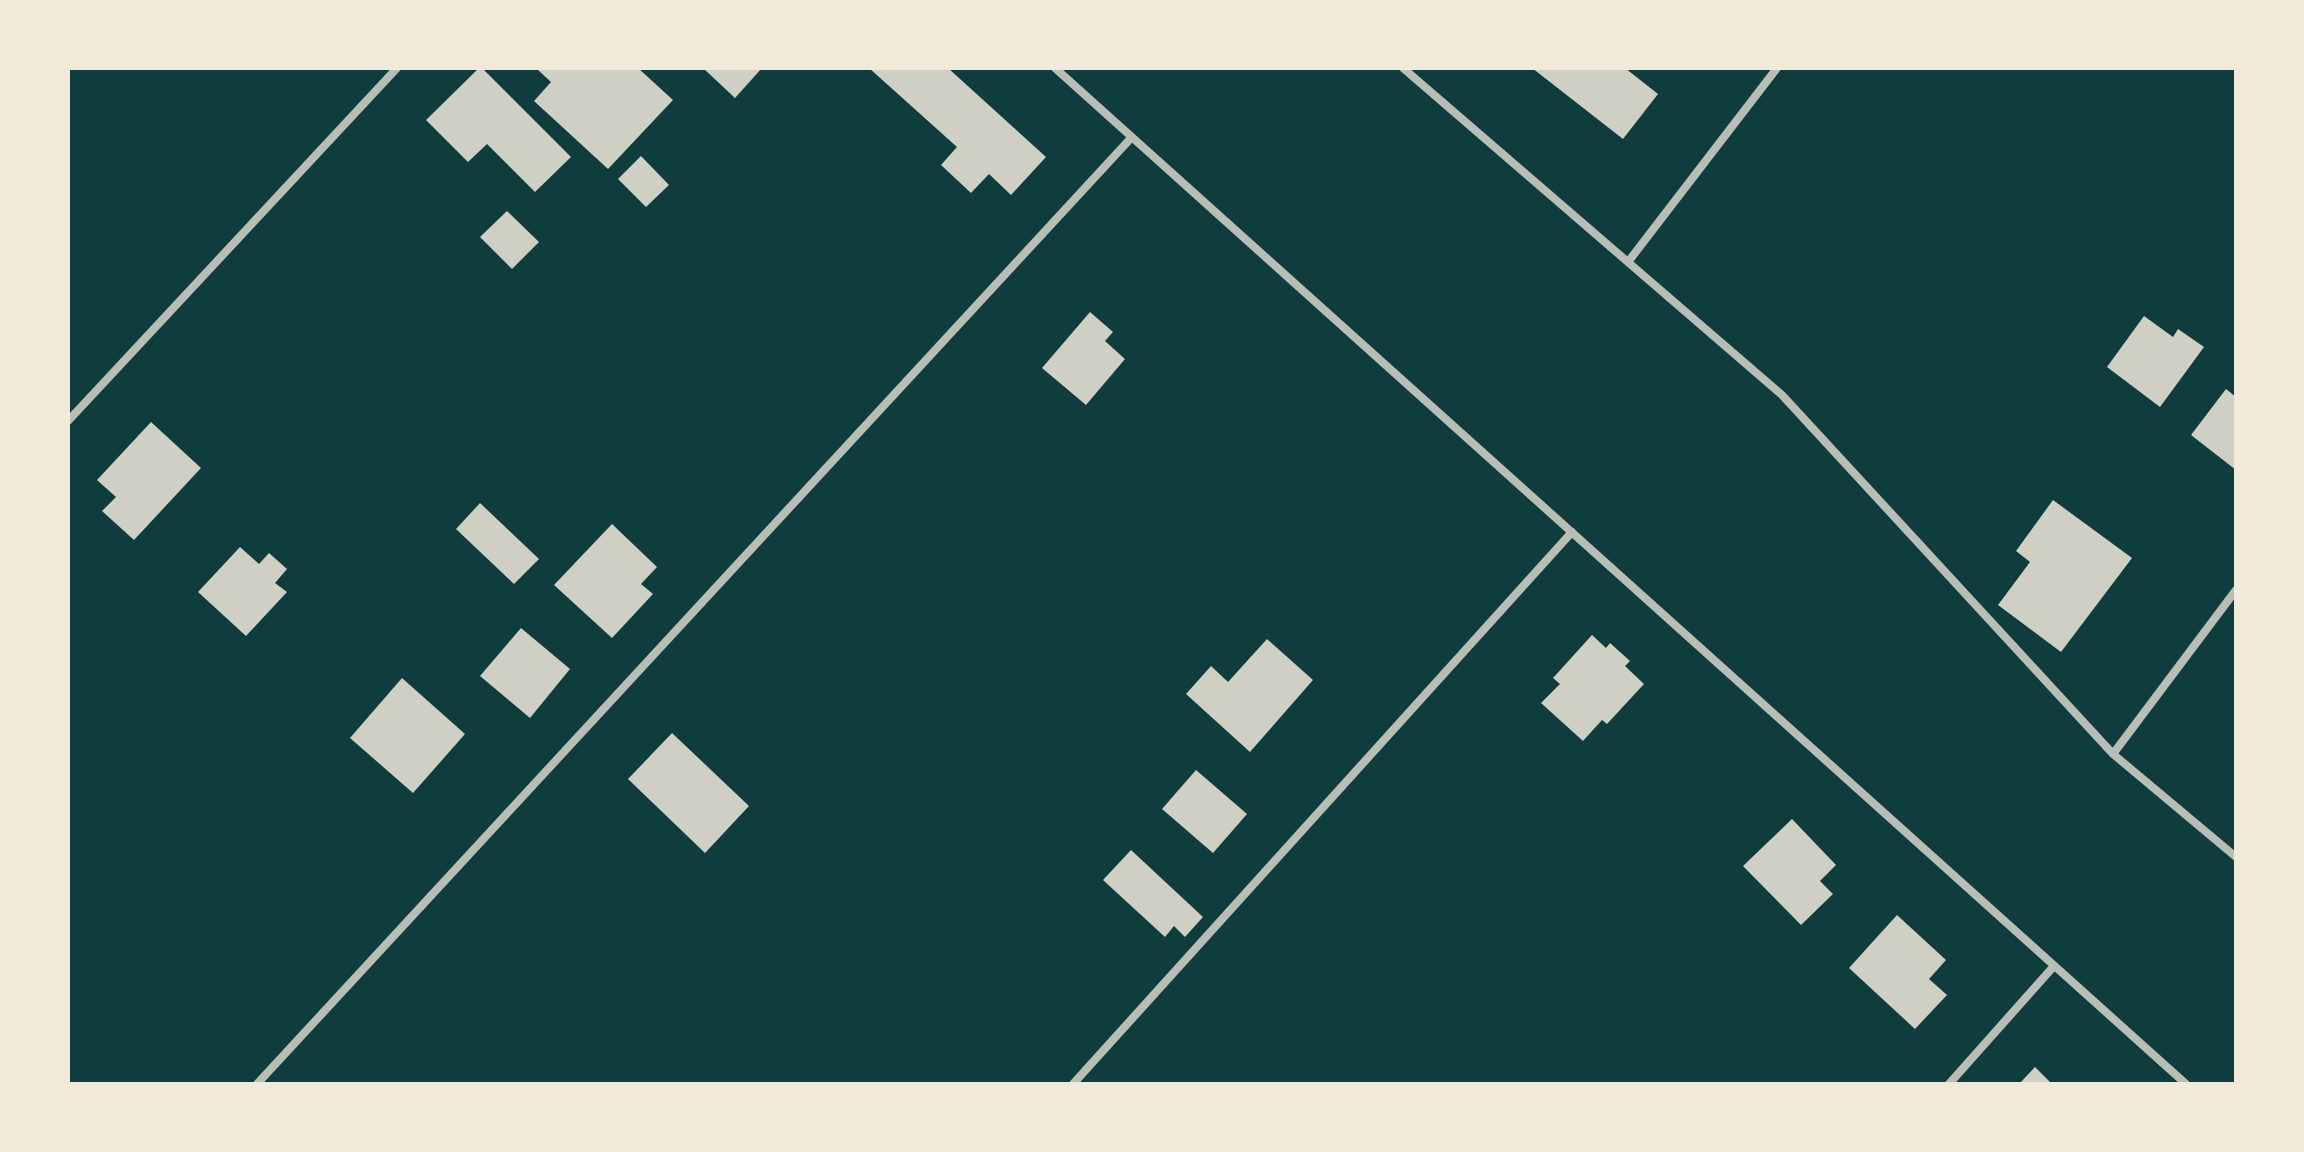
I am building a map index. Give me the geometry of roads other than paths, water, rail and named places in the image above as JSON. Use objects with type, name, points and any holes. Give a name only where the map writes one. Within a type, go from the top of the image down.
[{"type":"street","points":[[68,421],[397,68]]},
{"type":"street","points":[[1055,68],[2186,1084]]},
{"type":"street","points":[[1403,68],[1782,395],[2113,754],[2236,857]]},
{"type":"street","points":[[1628,262],[1777,68]]},
{"type":"street","points":[[257,1084],[1132,137]]},
{"type":"street","points":[[1073,1084],[1572,532]]},
{"type":"street","points":[[2113,754],[2236,590]]},
{"type":"street","points":[[1949,1084],[2054,966]]}]
